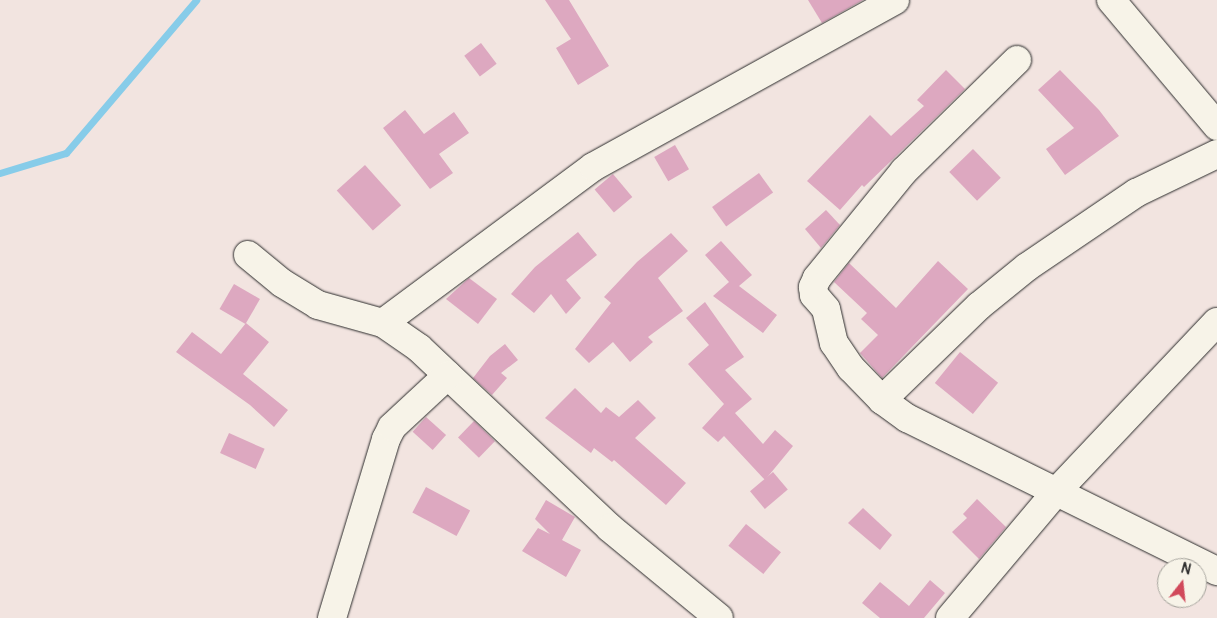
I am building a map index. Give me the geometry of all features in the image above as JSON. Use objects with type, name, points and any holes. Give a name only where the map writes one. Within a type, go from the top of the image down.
[{"type":"street","points":[[383,323],[593,167],[895,0]]},
{"type":"street","points":[[1110,0],[1217,126]]},
{"type":"street","points":[[1018,60],[904,171],[812,287],[814,295],[830,319],[834,342],[851,368],[882,400],[907,418],[1217,571]]},
{"type":"street","points":[[882,400],[979,306],[1026,267],[1136,193],[1217,154]]},
{"type":"street","points":[[248,255],[282,283],[318,305],[383,323],[418,348],[610,528],[719,618]]},
{"type":"street","points":[[950,618],[1056,492],[1217,322]]},
{"type":"street","points":[[332,618],[386,439],[392,427],[448,376]]},
{"type":"building","points":[[545,0],[569,0],[609,66],[578,85],[556,48],[571,39]]},
{"type":"building","points":[[808,0],[863,0],[822,23]]},
{"type":"building","points":[[481,43],[497,64],[480,76],[464,56]]},
{"type":"building","points":[[946,70],[965,89],[864,187],[862,185],[840,210],[807,181],[870,115],[891,136],[924,106],[917,100]]},
{"type":"building","points":[[1060,70],[1099,110],[1119,136],[1065,175],[1046,149],[1074,128],[1038,90]]},
{"type":"building","points":[[405,110],[424,134],[454,112],[469,133],[439,154],[453,173],[430,189],[383,128]]},
{"type":"building","points":[[675,145],[689,169],[668,181],[654,157]]},
{"type":"building","points":[[973,149],[1001,178],[977,201],[949,172]]},
{"type":"building","points":[[365,165],[401,205],[373,231],[337,190]]},
{"type":"building","points":[[759,173],[773,192],[726,227],[712,207]]},
{"type":"building","points":[[613,174],[632,197],[614,212],[595,189]]},
{"type":"building","points":[[826,210],[840,225],[821,248],[805,229]]},
{"type":"building","points":[[578,232],[597,255],[566,280],[581,298],[566,314],[551,294],[534,313],[511,294],[535,267]]},
{"type":"building","points":[[671,233],[688,251],[658,278],[683,311],[648,337],[653,342],[630,362],[613,342],[589,363],[575,349],[611,303],[604,297],[637,262]]},
{"type":"building","points":[[721,241],[752,275],[739,286],[777,315],[763,333],[713,296],[729,282],[705,255]]},
{"type":"building","points":[[938,261],[968,289],[882,378],[860,353],[878,335],[861,319],[867,313],[834,282],[849,263],[896,308]]},
{"type":"building","points":[[469,278],[497,299],[478,324],[446,299]]},
{"type":"building","points":[[234,284],[260,299],[245,324],[220,309]]},
{"type":"building","points":[[705,302],[744,357],[725,370],[752,399],[735,413],[763,444],[775,430],[793,446],[765,480],[724,436],[718,442],[702,428],[724,404],[688,364],[709,345],[686,318]]},
{"type":"building","points":[[246,323],[269,342],[243,374],[288,410],[274,427],[250,405],[176,352],[192,332],[221,354]]},
{"type":"building","points":[[505,344],[518,360],[501,373],[507,378],[492,395],[473,378],[490,356]]},
{"type":"building","points":[[960,352],[998,383],[973,414],[935,383]]},
{"type":"building","points":[[575,388],[601,413],[606,407],[619,417],[638,400],[656,418],[635,438],[686,483],[666,505],[614,460],[612,462],[594,448],[591,453],[545,418]]},
{"type":"building","points":[[426,417],[446,435],[433,450],[413,432]]},
{"type":"building","points":[[474,421],[495,441],[479,458],[458,438]]},
{"type":"building","points":[[229,433],[265,449],[256,469],[220,453]]},
{"type":"building","points":[[773,472],[788,490],[765,509],[750,491]]},
{"type":"building","points":[[426,487],[470,510],[457,536],[412,513]]},
{"type":"building","points":[[977,499],[1006,527],[979,559],[952,532],[967,518],[963,514]]},
{"type":"building","points":[[546,500],[575,517],[562,540],[581,550],[566,577],[522,551],[538,528],[550,534],[535,519]]},
{"type":"building","points":[[863,508],[892,535],[880,550],[848,523]]},
{"type":"building","points":[[746,524],[781,552],[763,574],[728,546]]},
{"type":"building","points":[[930,580],[945,593],[924,618],[880,618],[862,603],[880,582],[909,606]]},
{"type":"waterway","points":[[0,173],[66,153],[196,0]]}]
